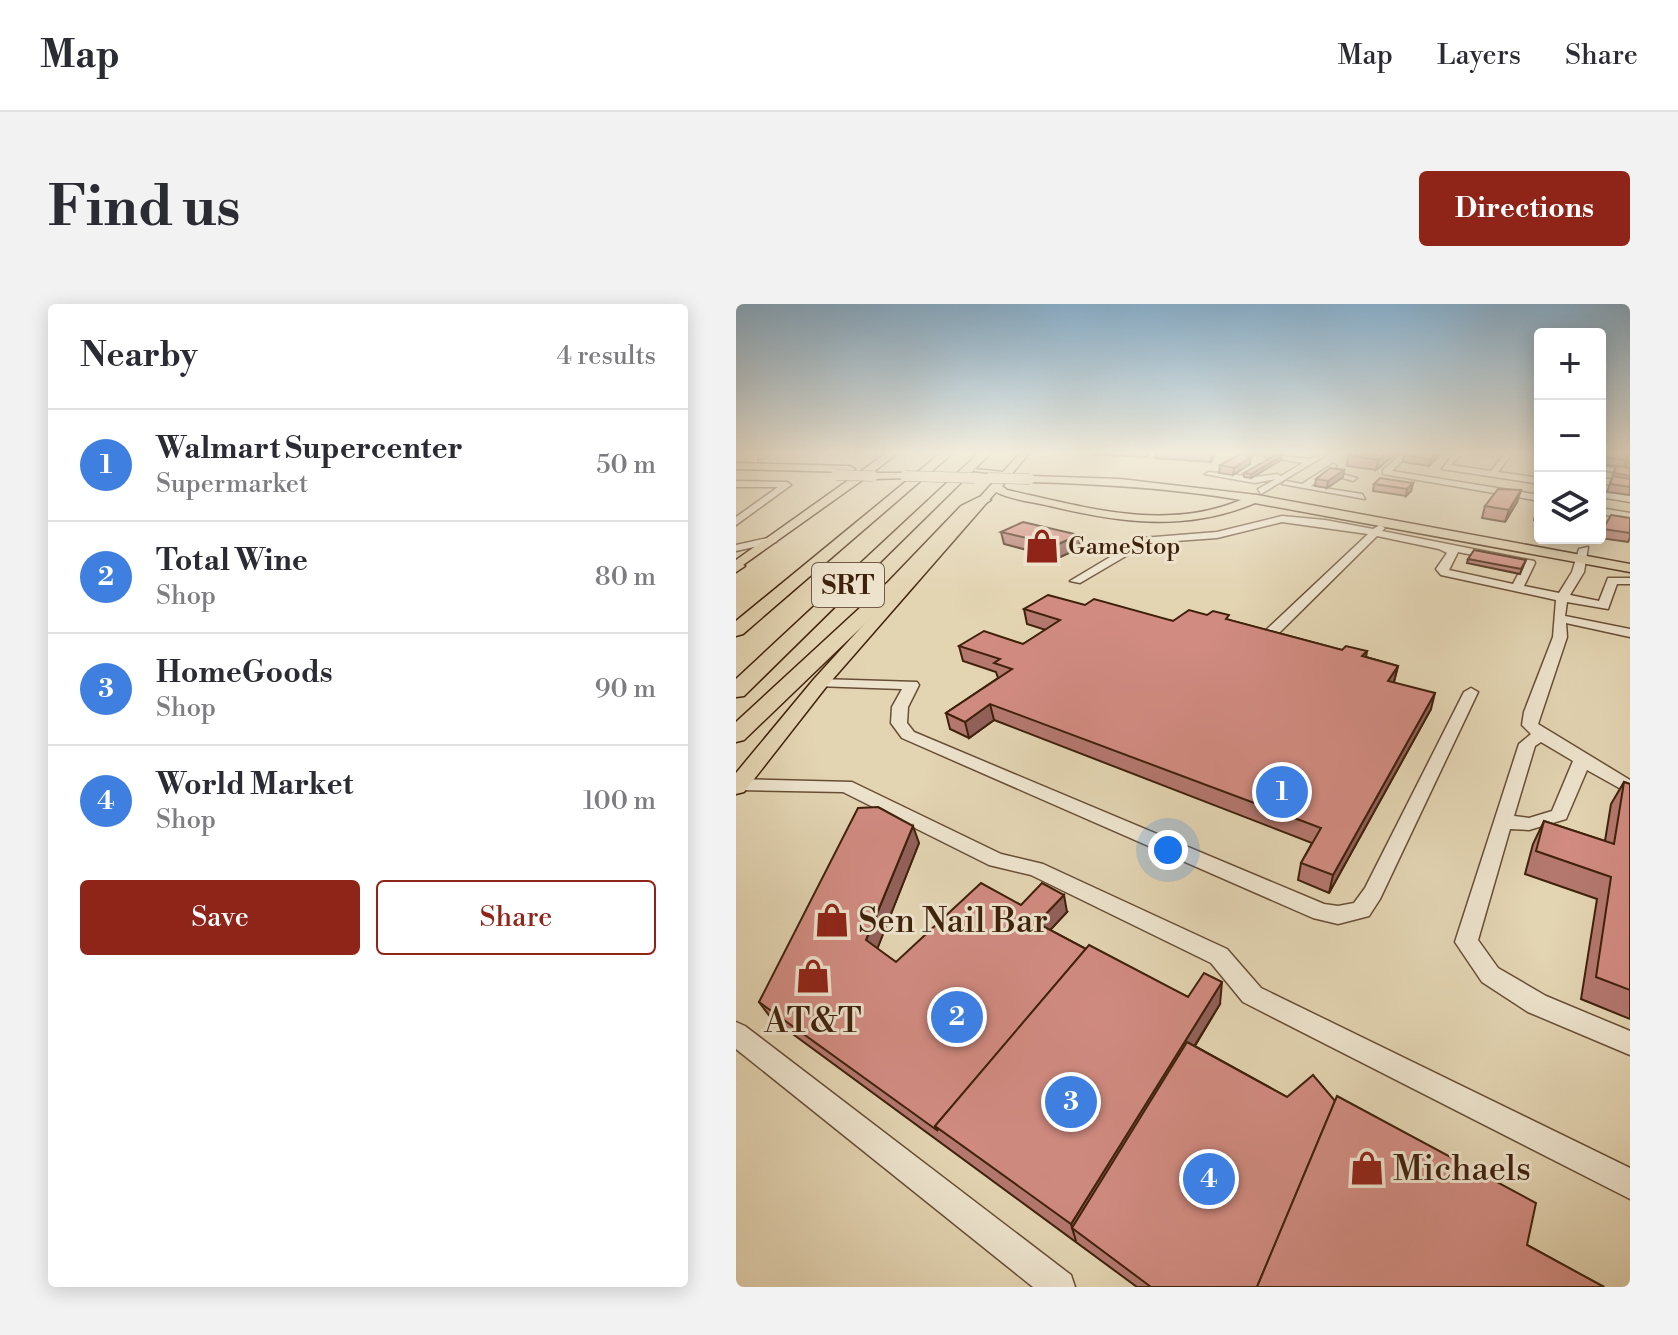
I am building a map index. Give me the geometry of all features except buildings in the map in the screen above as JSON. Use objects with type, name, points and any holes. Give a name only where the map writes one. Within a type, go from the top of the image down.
[{"type":"highway","name":"SRT","points":[[736,630],[894,498]]},
{"type":"highway","name":"SRT","points":[[736,691],[939,498]]},
{"type":"highway","points":[[736,735],[894,586],[966,509],[993,500]]},
{"type":"main road","points":[[738,559],[772,540],[831,498]]},
{"type":"main road","points":[[737,785],[820,683],[909,582],[996,498]]},
{"type":"main road","points":[[1032,498],[1123,518],[1159,522],[1218,516],[1255,498]]},
{"type":"main road","points":[[1279,498],[1385,523],[1583,554],[1630,557]]},
{"type":"main road","points":[[1336,498],[1583,554],[1630,568]]},
{"type":"main road","points":[[993,500],[1048,501]]},
{"type":"street","points":[[737,518],[769,498]]},
{"type":"street","points":[[1606,512],[1630,516]]},
{"type":"street","points":[[1076,581],[1146,540],[1217,535],[1282,519],[1313,521],[1442,546],[1494,567],[1531,591],[1604,606]]},
{"type":"street","points":[[1271,633],[1385,523]]},
{"type":"street","points":[[1442,546],[1453,552],[1442,569],[1541,566],[1531,591]]},
{"type":"street","points":[[1583,554],[1578,572],[1562,598],[1560,637],[1530,725],[1630,788]]},
{"type":"street","points":[[1630,581],[1612,580],[1603,618],[1630,625]]},
{"type":"street","points":[[1559,618],[1630,633]]},
{"type":"street","points":[[820,683],[912,685],[900,707],[899,723],[908,735],[1321,912],[1338,915],[1361,910],[1373,893],[1471,692]]},
{"type":"street","points":[[1542,734],[1527,744],[1466,942],[1490,975],[1537,1004],[1630,1043]]},
{"type":"street","points":[[1503,822],[1529,824],[1559,815],[1582,759]]},
{"type":"street","points":[[737,785],[846,786],[996,860],[1036,869],[1219,956],[1252,995],[1630,1184]]},
{"type":"street","points":[[736,1034],[1059,1287]]},
{"type":"place","name":"GameStop","points":[[1042,546]]},
{"type":"place","name":"Walmart Supercenter","points":[[1282,792]]},
{"type":"place","name":"Sen Nail Bar","points":[[832,920]]},
{"type":"place","name":"AT&T","points":[[813,976]]},
{"type":"place","name":"Total Wine","points":[[957,1017]]},
{"type":"place","name":"HomeGoods","points":[[1071,1102]]},
{"type":"place","name":"Michaels","points":[[1367,1168]]},
{"type":"place","name":"World Market","points":[[1209,1179]]}]
